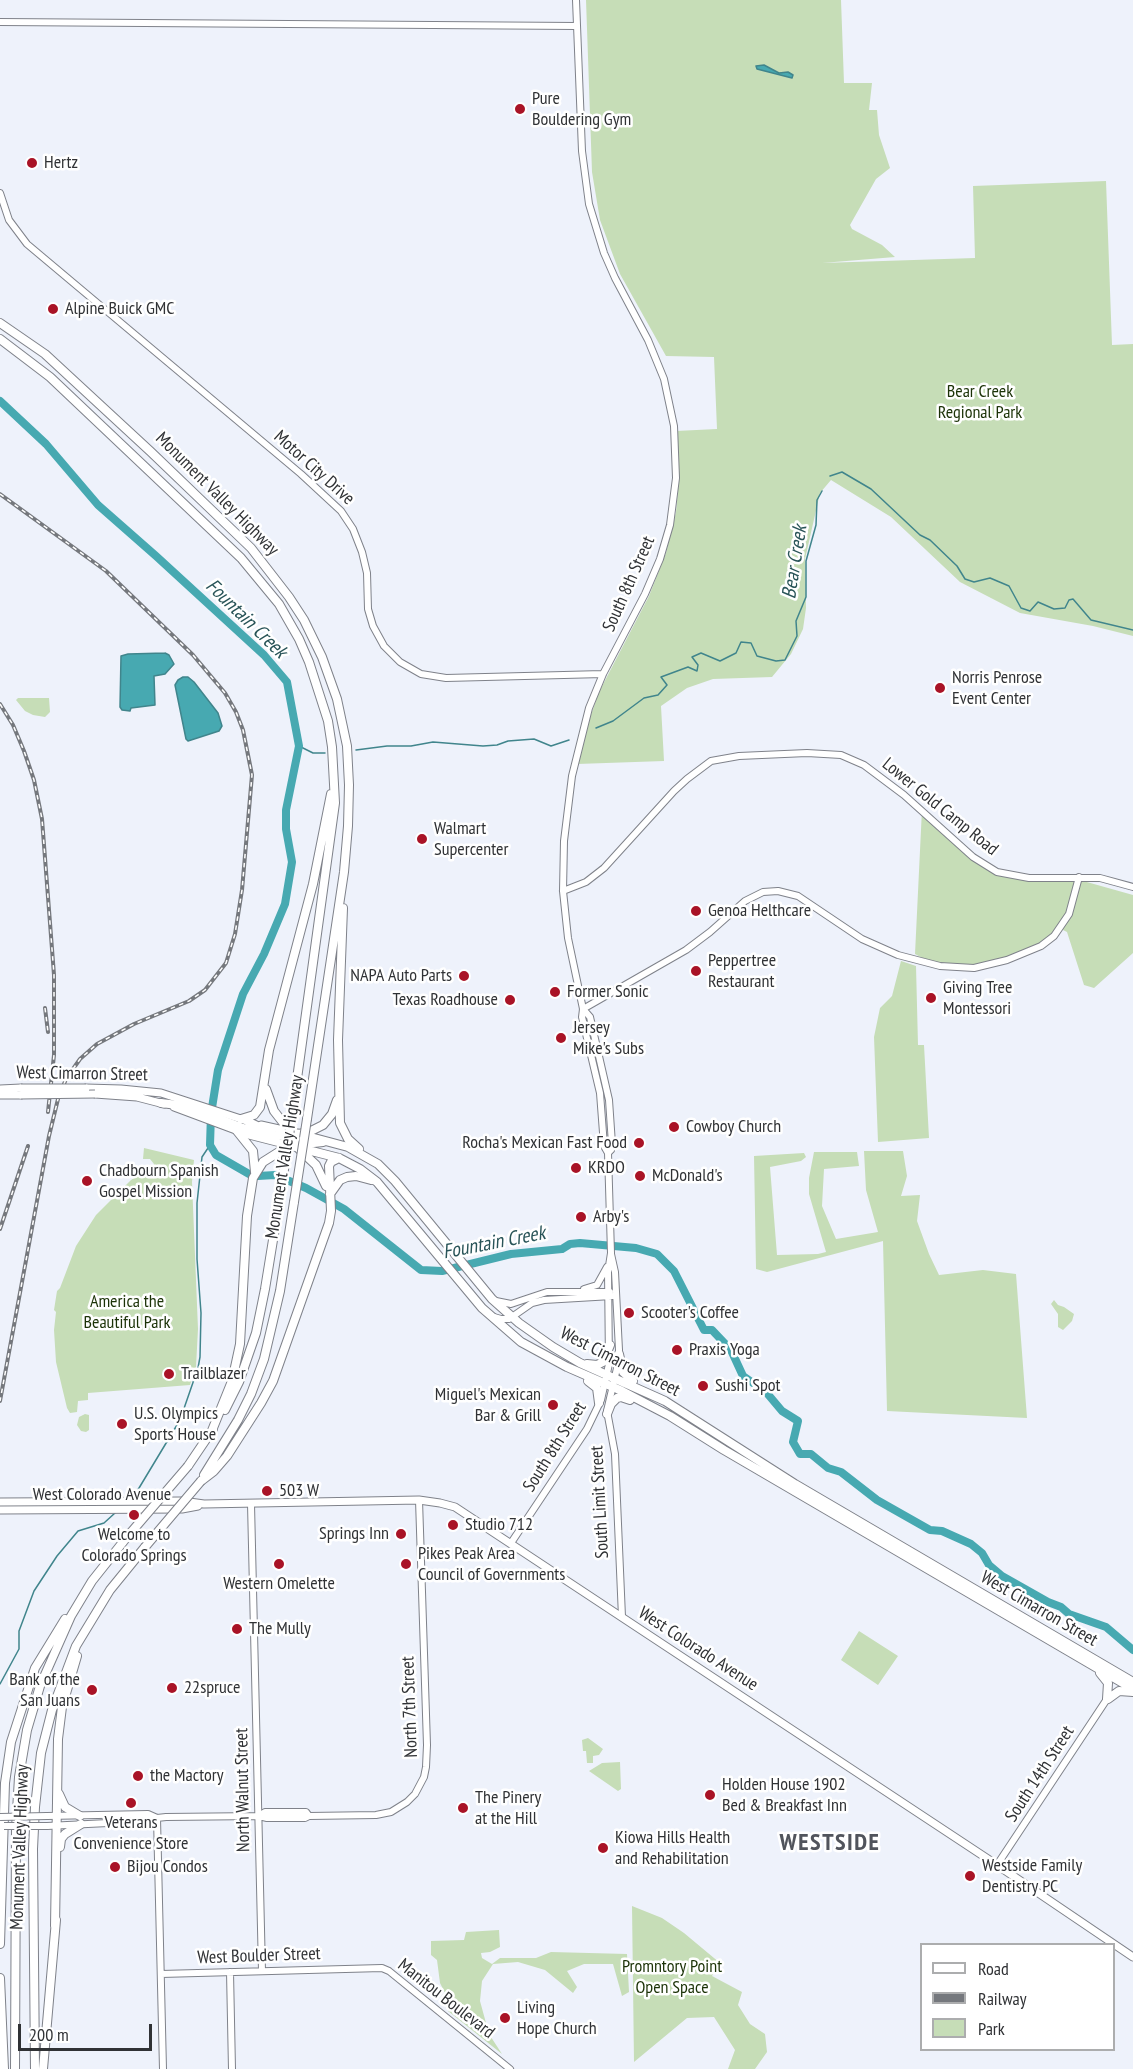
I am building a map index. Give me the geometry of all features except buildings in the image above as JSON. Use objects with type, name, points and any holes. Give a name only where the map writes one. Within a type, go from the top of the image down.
[{"type":"highway","points":[[0,317],[28,342]]},
{"type":"highway","name":"Monument Valley Highway","points":[[0,323],[28,342],[91,395],[251,548],[277,579],[304,620],[316,644],[337,699],[347,746],[349,815],[344,872],[307,1119],[280,1290],[264,1359],[238,1420],[201,1481],[120,1576],[76,1646],[60,1683],[41,1753],[33,1849],[34,2069]]},
{"type":"highway","name":"Monument Valley Highway","points":[[0,339],[50,377],[241,558],[266,587],[299,639],[316,681],[328,721],[335,776],[333,827],[280,1197],[256,1333],[239,1382],[211,1433],[188,1466],[85,1592],[60,1638],[40,1686],[27,1731],[19,1777],[16,1828],[15,2069]]},
{"type":"highway","points":[[241,1125],[258,1112],[265,1086],[268,1055],[313,884],[335,776]]},
{"type":"highway","points":[[344,872],[338,1024],[342,1129],[348,1139],[368,1158]]},
{"type":"highway","points":[[265,1086],[271,1106],[316,1166],[330,1189]]},
{"type":"highway","points":[[211,1433],[232,1381],[242,1334],[250,1190],[259,1161],[316,1130],[328,1120],[335,1107],[339,1088]]},
{"type":"highway","points":[[161,1103],[241,1125],[262,1134],[296,1140]]},
{"type":"highway","points":[[241,1125],[259,1161]]},
{"type":"highway","name":"West Cimarron Street","points":[[296,1140],[338,1144],[368,1158],[387,1173],[492,1299],[553,1347],[1133,1691]]},
{"type":"highway","name":"West Cimarron Street","points":[[296,1140],[322,1153],[339,1158],[360,1169],[377,1182],[488,1314],[521,1342],[567,1367],[661,1399],[805,1491],[1133,1682]]},
{"type":"highway","points":[[201,1481],[214,1471],[227,1456],[273,1381],[324,1241],[330,1218],[329,1166],[331,1162],[339,1158]]},
{"type":"highway","points":[[330,1189],[347,1177],[356,1176],[377,1182]]},
{"type":"highway","points":[[580,1363],[594,1365],[601,1363],[605,1359],[609,1345]]},
{"type":"highway","points":[[619,1354],[622,1370],[627,1377],[658,1394],[661,1399]]},
{"type":"highway","points":[[567,1367],[595,1386],[599,1403]]},
{"type":"highway","points":[[610,1381],[682,1413]]},
{"type":"highway","points":[[607,1414],[614,1401],[621,1397],[670,1416]]},
{"type":"highway","points":[[0,1944],[2,1817],[7,1766],[16,1722],[35,1668],[61,1624],[85,1592]]},
{"type":"highway","points":[[55,1926],[51,1821],[57,1784],[57,1750],[62,1707],[75,1662],[100,1605]]},
{"type":"highway","points":[[1080,1658],[1107,1680],[1109,1685],[1107,1699]]},
{"type":"highway","points":[[1107,1699],[1119,1691],[1133,1691]]},
{"type":"highway","points":[[43,2069],[58,1901],[60,1843],[64,1834],[81,1820],[63,1804],[57,1784]]},
{"type":"highway","points":[[0,1803],[5,1793]]},
{"type":"highway","points":[[0,1978],[4,2069]]},
{"type":"main road","name":"West Cimarron Street","points":[[0,1095],[21,1091],[86,1088],[139,1090],[171,1096],[241,1125],[296,1140]]},
{"type":"main road","name":"West Cimarron Street","points":[[0,1089],[130,1096],[161,1103]]},
{"type":"main road","name":"West Cimarron Street","points":[[241,1125],[296,1140]]},
{"type":"main road","name":"West Colorado Avenue","points":[[0,1502],[182,1501],[204,1504],[251,1504],[419,1500],[455,1507],[1112,1943]]},
{"type":"main road","name":"West Colorado Avenue","points":[[0,1510],[182,1509],[204,1504]]},
{"type":"main road","name":"West Colorado Avenue","points":[[1115,1945],[1133,1957]]},
{"type":"street","name":"South 8th Street","points":[[576,0],[582,150],[589,204],[603,253],[658,363],[672,412],[676,450],[674,496],[663,550],[645,594],[603,674],[589,708],[576,755],[566,825],[563,891],[569,946],[583,1009],[582,1017],[601,1099],[604,1146],[608,1153],[610,1239],[614,1266],[609,1345],[610,1381]]},
{"type":"street","points":[[0,22],[577,26]]},
{"type":"street","name":"Motor City Drive","points":[[0,192],[9,220],[27,244],[301,474],[341,511],[353,529],[362,552],[367,573],[368,609],[373,626],[384,646],[400,662],[421,674],[446,678],[603,674]]},
{"type":"street","name":"Lower Gold Camp Road","points":[[563,891],[586,882],[604,868],[674,791],[703,766],[728,757],[822,753],[849,758],[864,765],[899,790],[974,857],[990,868],[1013,876],[1079,877],[1110,880],[1133,887]]},
{"type":"street","points":[[583,1009],[680,954],[700,940],[749,897],[763,892],[778,891],[798,896],[868,943],[898,955],[940,966],[974,968],[1007,960],[1041,946],[1054,936],[1070,914],[1079,877]]},
{"type":"street","name":"South 8th Street","points":[[511,1543],[587,1429],[610,1381],[619,1354],[611,1295],[609,1263],[611,1253]]},
{"type":"street","points":[[574,1292],[597,1285],[609,1263]]},
{"type":"street","points":[[492,1299],[512,1304],[543,1292],[611,1295]]},
{"type":"street","points":[[488,1314],[501,1319],[512,1317],[540,1300],[611,1295]]},
{"type":"street","name":"South Limit Street","points":[[610,1381],[607,1414],[615,1454],[622,1617]]},
{"type":"street","name":"North 7th Street","points":[[259,1816],[265,1812],[306,1812],[309,1816],[382,1814],[399,1808],[421,1785],[426,1767],[427,1745],[419,1500]]},
{"type":"street","name":"North Walnut Street","points":[[251,1504],[262,1971]]},
{"type":"street","name":"South 14th Street","points":[[997,1865],[1107,1699]]},
{"type":"street","points":[[2,1826],[148,1814],[158,1818],[259,1816]]},
{"type":"street","points":[[2,1817],[51,1821]]},
{"type":"street","points":[[158,1818],[163,2069]]},
{"type":"street","name":"West Boulder Street","points":[[160,1974],[358,1968]]},
{"type":"street","name":"Manitou Boulevard","points":[[358,1968],[382,1968],[389,1971],[510,2069]]},
{"type":"street","points":[[230,1972],[232,2069]]},
{"type":"green space","name":"Bear Creek Regional Park","points":[[586,0],[841,0],[844,83],[872,83],[869,110],[877,110],[879,135],[890,168],[876,179],[850,225],[852,229],[882,245],[895,257],[822,263],[975,258],[973,186],[1106,181],[1112,345],[1133,344],[1133,636],[1093,626],[1020,613],[960,582],[891,517],[831,480],[820,493],[805,559],[806,608],[803,629],[791,654],[772,677],[713,679],[687,688],[661,706],[664,761],[577,764],[599,692],[649,596],[666,553],[676,512],[679,477],[676,431],[717,429],[714,357],[666,356],[620,274],[600,220],[592,172]]},
{"type":"green space","points":[[18,698],[49,698],[50,712],[45,717],[33,715],[25,711],[16,700]]},
{"type":"green space","points":[[922,809],[990,868],[1020,877],[1069,877],[1133,895],[1133,953],[1094,988],[1084,985],[1067,932],[1061,929],[1041,946],[974,968],[937,966],[915,954]]},
{"type":"green space","points":[[901,961],[916,966],[918,1045],[924,1045],[929,1138],[878,1142],[874,1037],[880,1008],[892,996]]},
{"type":"green space","name":"America the Beautiful Park","points":[[144,1148],[194,1160],[192,1182],[198,1329],[196,1367],[190,1385],[88,1393],[88,1400],[78,1401],[77,1412],[70,1413],[56,1362],[54,1330],[56,1312],[54,1310],[57,1291],[76,1246],[96,1215],[131,1180],[140,1174],[152,1172],[154,1164],[150,1159],[143,1159]]},
{"type":"green space","points":[[864,1151],[903,1151],[907,1176],[901,1196],[920,1195],[917,1221],[939,1275],[983,1270],[1016,1274],[1027,1418],[887,1411],[883,1241],[767,1272],[756,1269],[754,1156],[804,1153],[806,1157],[801,1161],[770,1167],[777,1255],[818,1254],[826,1252],[809,1194],[809,1178],[814,1152],[857,1152],[859,1166],[824,1169],[822,1206],[836,1239],[878,1232],[866,1190]]},
{"type":"green space","points":[[1054,1300],[1058,1305],[1074,1314],[1072,1321],[1063,1330],[1058,1327],[1058,1314],[1051,1304]]},
{"type":"green space","points":[[89,1415],[89,1430],[86,1432],[81,1431],[77,1425],[79,1417]]},
{"type":"green space","points":[[859,1631],[898,1656],[878,1685],[841,1660]]},
{"type":"green space","points":[[588,1738],[603,1749],[599,1755],[593,1756],[593,1763],[587,1763],[586,1751],[583,1751],[582,1740]]},
{"type":"green space","points":[[620,1762],[621,1789],[618,1791],[589,1771],[602,1763]]},
{"type":"green space","name":"Promntory Point Open Space","points":[[632,1906],[662,1918],[684,1933],[720,1963],[712,1976],[742,1992],[738,2005],[750,2024],[765,2034],[767,2052],[755,2069],[728,2069],[735,2050],[714,2017],[687,2018],[634,2062]]},
{"type":"green space","points":[[499,1930],[500,1947],[481,1953],[482,1958],[492,1964],[500,1958],[536,1958],[551,1952],[627,1954],[629,1992],[622,1996],[613,1964],[584,1964],[567,1971],[577,1987],[573,1993],[545,1970],[518,1962],[493,1964],[482,1981],[480,2001],[489,2034],[502,2054],[448,2011],[450,2003],[440,1983],[437,1960],[431,1955],[431,1941],[464,1940],[466,1932]]},
{"type":"water","points":[[764,65],[779,73],[788,72],[793,75],[792,78],[757,69],[756,66]]},
{"type":"water","points":[[165,653],[169,655],[174,664],[165,674],[154,676],[155,705],[131,708],[130,711],[122,710],[120,707],[121,656]]},
{"type":"water","points":[[183,677],[188,677],[194,682],[218,713],[222,726],[219,731],[188,741],[186,739],[175,685]]},
{"type":"waterway","name":"Fountain Creek","points":[[0,401],[46,444],[98,505],[264,655],[287,682],[299,746],[286,810],[286,829],[292,862],[285,904],[264,954],[243,994],[218,1070],[211,1114],[210,1145],[216,1155],[249,1174],[275,1175],[306,1188],[344,1209],[421,1270],[442,1271],[511,1254],[562,1249],[570,1244],[580,1243],[636,1248],[657,1254],[674,1271],[704,1330],[712,1330],[731,1350],[743,1376],[766,1392],[782,1411],[798,1421],[793,1442],[800,1454],[811,1454],[828,1468],[841,1472],[877,1500],[930,1530],[942,1531],[971,1544],[1002,1576],[1061,1607],[1069,1614],[1106,1627],[1133,1650]]},
{"type":"waterway","name":"Bear Creek","points":[[830,476],[842,472],[871,489],[920,535],[930,540],[957,566],[965,579],[974,582],[990,578],[1009,586],[1021,608],[1030,611],[1038,602],[1054,609],[1065,608],[1069,600],[1073,599],[1091,620],[1133,630]]},
{"type":"waterway","name":"Bear Creek","points":[[596,728],[613,721],[644,698],[658,695],[667,685],[661,677],[688,667],[697,671],[698,665],[692,657],[701,653],[720,661],[736,653],[741,642],[751,643],[757,656],[776,661],[785,660],[797,636],[796,621],[806,597],[806,561],[816,525],[817,500],[822,491]]},
{"type":"waterway","name":"Bear Creek","points":[[356,750],[433,742],[483,746],[534,739],[551,746],[569,740]]},
{"type":"waterway","name":"Bear Creek","points":[[299,746],[313,753],[325,753]]},
{"type":"waterway","points":[[133,1498],[180,1420],[198,1368],[201,1313],[197,1259],[197,1203],[202,1157],[210,1145]]},
{"type":"waterway","points":[[0,1684],[19,1649],[19,1631],[34,1591],[57,1556],[78,1531],[104,1523],[115,1513]]},
{"type":"railway","points":[[0,494],[106,571],[193,655],[225,693],[236,712],[243,730],[252,775],[242,890],[235,934],[226,963],[205,990],[189,1001],[134,1024],[97,1044],[80,1059],[66,1079],[58,1099],[49,1136],[0,1401]]},
{"type":"railway","points":[[0,704],[13,725],[24,751],[34,780],[42,819],[54,975],[54,1055],[48,1112]]},
{"type":"railway","points":[[45,1008],[48,1032]]},
{"type":"railway","points":[[0,1229],[28,1146]]},
{"type":"place","name":"Pure Bouldering Gym","points":[[520,109]]},
{"type":"place","name":"Hertz","points":[[32,163]]},
{"type":"place","name":"Alpine Buick GMC","points":[[53,309]]},
{"type":"place","name":"Norris Penrose Event Center","points":[[940,688]]},
{"type":"place","name":"Walmart Supercenter","points":[[422,839]]},
{"type":"place","name":"Genoa Helthcare","points":[[696,911]]},
{"type":"place","name":"Peppertree Restaurant","points":[[696,971]]},
{"type":"place","name":"NAPA Auto Parts","points":[[464,976]]},
{"type":"place","name":"Former Sonic","points":[[555,992]]},
{"type":"place","name":"Giving Tree Montessori","points":[[931,998]]},
{"type":"place","name":"Texas Roadhouse","points":[[510,1000]]},
{"type":"place","name":"Jersey Mike's Subs","points":[[561,1038]]},
{"type":"place","name":"Cowboy Church","points":[[674,1127]]},
{"type":"place","name":"Rocha's Mexican Fast Food","points":[[639,1143]]},
{"type":"place","name":"KRDO","points":[[576,1168]]},
{"type":"place","name":"McDonald's","points":[[640,1176]]},
{"type":"place","name":"Chadbourn Spanish Gospel Mission","points":[[87,1181]]},
{"type":"place","name":"Arby's","points":[[581,1217]]},
{"type":"place","name":"Scooter's Coffee","points":[[629,1313]]},
{"type":"place","name":"Praxis Yoga","points":[[677,1350]]},
{"type":"place","name":"Trailblazer","points":[[169,1374]]},
{"type":"place","name":"Sushi Spot","points":[[703,1386]]},
{"type":"place","name":"Miguel's Mexican Bar & Grill","points":[[553,1405]]},
{"type":"place","name":"U.S. Olympics Sports House","points":[[122,1424]]},
{"type":"place","name":"503 W","points":[[267,1491]]},
{"type":"place","name":"Welcome to Colorado Springs","points":[[134,1515]]},
{"type":"place","name":"Studio 712","points":[[453,1525]]},
{"type":"place","name":"Springs Inn","points":[[401,1534]]},
{"type":"place","name":"Western Omelette","points":[[279,1564]]},
{"type":"place","name":"Pikes Peak Area Council of Governments","points":[[406,1564]]},
{"type":"place","name":"The Mully","points":[[237,1629]]},
{"type":"place","name":"22spruce","points":[[172,1688]]},
{"type":"place","name":"Bank of the San Juans","points":[[92,1690]]},
{"type":"place","name":"the Mactory","points":[[138,1776]]},
{"type":"place","name":"Holden House 1902 Bed & Breakfast Inn","points":[[710,1795]]},
{"type":"place","name":"Veterans Convenience Store","points":[[131,1803]]},
{"type":"place","name":"The Pinery at the Hill","points":[[463,1808]]},
{"type":"place","name":"Kiowa Hills Health and Rehabilitation","points":[[603,1848]]},
{"type":"place","name":"Bijou Condos","points":[[115,1867]]},
{"type":"place","name":"Westside Family Dentistry PC","points":[[970,1876]]},
{"type":"place","name":"Living Hope Church","points":[[505,2018]]},
{"type":"district","name":"WESTSIDE","points":[[830,1843]]}]
